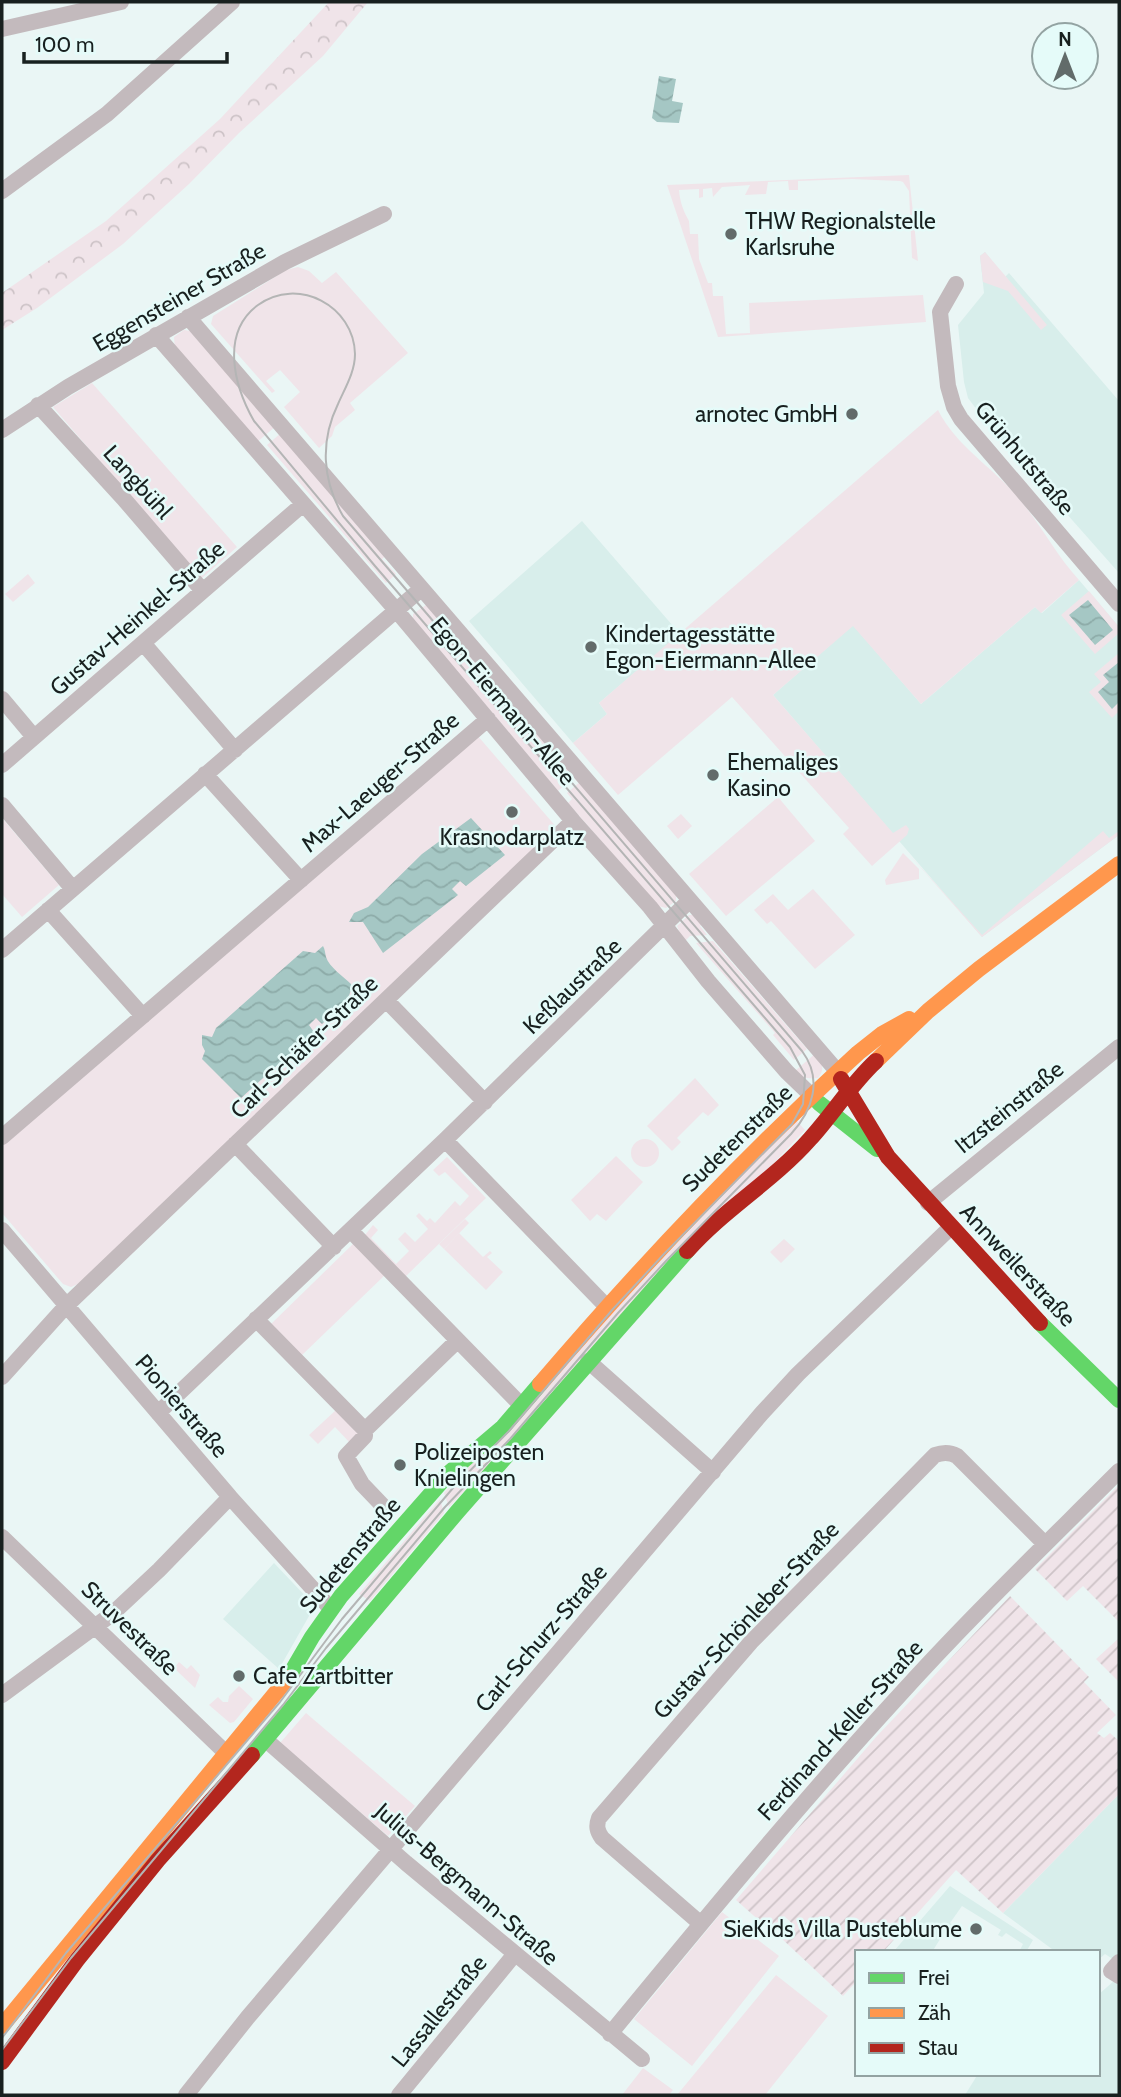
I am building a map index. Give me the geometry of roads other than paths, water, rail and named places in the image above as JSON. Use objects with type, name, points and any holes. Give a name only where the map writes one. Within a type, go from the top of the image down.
[{"type":"main road","name":"Sudetenstraße","points":[[2,2062],[77,1961],[158,1860],[266,1740],[355,1632],[588,1361],[698,1238],[715,1220],[761,1186],[810,1140],[864,1072],[928,1011],[979,969],[1119,864]]},
{"type":"main road","name":"Sudetenstraße","points":[[2,2026],[289,1677],[331,1609],[450,1472],[485,1444],[606,1306],[718,1186],[837,1071],[875,1038],[928,1011]]},
{"type":"main road","name":"Annweilerstraße","points":[[837,1071],[888,1157],[950,1228],[1054,1337],[1119,1400]]},
{"type":"main road","name":"Annweilerstraße","points":[[813,1097],[830,1114],[888,1157]]},
{"type":"main road","points":[[331,1609],[355,1632]]},
{"type":"street","points":[[2,29],[121,2]]},
{"type":"street","points":[[2,191],[107,114],[227,3]]},
{"type":"street","name":"Eggensteiner Straße","points":[[2,430],[38,405],[285,262],[384,214]]},
{"type":"street","name":"Grünhutstraße","points":[[956,284],[940,312],[948,386],[954,407],[961,419],[1119,604]]},
{"type":"street","name":"Egon-Eiermann-Allee","points":[[188,317],[837,1071]]},
{"type":"street","name":"Egon-Eiermann-Allee","points":[[156,335],[396,610],[573,821],[665,925],[708,981],[787,1072],[813,1097]]},
{"type":"street","name":"Langbühl","points":[[38,405],[203,591]]},
{"type":"street","name":"Gustav-Heinkel-Straße","points":[[2,765],[302,505]]},
{"type":"street","points":[[2,950],[421,589]]},
{"type":"street","points":[[143,643],[236,750]]},
{"type":"street","points":[[2,699],[34,737]]},
{"type":"street","name":"Max-Laeuger-Straße","points":[[2,1137],[488,719]]},
{"type":"street","name":"Max-Laeuger-Straße","points":[[205,774],[302,880]]},
{"type":"street","points":[[2,805],[73,889]]},
{"type":"street","name":"Carl-Schäfer-Straße","points":[[2,1377],[66,1306],[573,821]]},
{"type":"street","name":"Keßlaustraße","points":[[158,1413],[351,1231],[689,901]]},
{"type":"street","points":[[48,910],[143,1016]]},
{"type":"street","points":[[386,1000],[485,1101]]},
{"type":"street","name":"Itzsteinstraße","points":[[928,1203],[1119,1047]]},
{"type":"street","points":[[445,1140],[606,1306]]},
{"type":"street","points":[[235,1144],[334,1247]]},
{"type":"street","name":"Carl-Schurz-Straße","points":[[186,2095],[248,2017],[798,1374],[950,1228]]},
{"type":"street","name":"Pionierstraße","points":[[2,1230],[230,1497],[331,1609]]},
{"type":"street","points":[[351,1231],[521,1405]]},
{"type":"street","points":[[256,1319],[365,1430],[365,1436],[346,1456],[362,1483],[383,1506]]},
{"type":"street","points":[[365,1430],[457,1341]]},
{"type":"street","points":[[588,1361],[713,1472]]},
{"type":"street","name":"Gustav-Schönleber-Straße","points":[[701,1924],[602,1838],[597,1831],[597,1824],[599,1818],[751,1642],[935,1455],[940,1453],[957,1456],[1045,1544]]},
{"type":"street","name":"Ferdinand-Keller-Straße","points":[[610,2034],[701,1924],[899,1695],[1119,1471]]},
{"type":"street","points":[[2,1695],[97,1626],[159,1570],[230,1497]]},
{"type":"street","name":"Struvestraße","points":[[2,1537],[226,1753]]},
{"type":"street","name":"Julius-Bergmann-Straße","points":[[266,1740],[514,1955],[642,2059]]},
{"type":"street","name":"Lassallestraße","points":[[399,2095],[514,1955]]},
{"type":"street","points":[[1119,1962],[1111,1971],[1119,1976]]},
{"type":"water","points":[[659,76],[676,79],[672,101],[683,103],[679,123],[657,122],[652,118]]},
{"type":"water","points":[[1088,600],[1113,630],[1095,645],[1069,615]]},
{"type":"water","points":[[1119,662],[1119,702],[1112,709],[1098,692],[1109,682],[1103,675]]},
{"type":"water","points":[[471,818],[505,855],[466,886],[460,881],[452,889],[458,895],[383,953],[363,922],[349,922],[354,913],[368,907],[422,854]]},
{"type":"water","points":[[323,946],[330,964],[351,984],[349,996],[322,1024],[316,1018],[309,1025],[314,1032],[241,1098],[202,1059],[205,1051],[202,1035],[212,1037],[216,1028],[303,951],[315,953]]},
{"type":"tram line","points":[[2,2038],[66,1953],[280,1702],[342,1619],[453,1488],[509,1431],[613,1309],[664,1254],[792,1124],[803,1104],[805,1075],[790,1047],[375,566],[254,421],[236,376],[234,360],[239,330],[246,317],[258,305],[274,297],[306,295],[321,301],[345,322],[352,337],[355,354],[349,380],[332,418],[326,446],[327,474],[343,516],[802,1051],[812,1072],[813,1094],[805,1115],[791,1134],[666,1261],[510,1439],[445,1507],[71,1958],[2,2050]]},
{"type":"place","name":"THW Regionalstelle Karlsruhe","points":[[731,234]]},
{"type":"place","name":"arnotec GmbH","points":[[852,414]]},
{"type":"place","name":"Kindertagesstätte Egon-Eiermann-Allee","points":[[591,647]]},
{"type":"place","name":"Ehemaliges Kasino","points":[[713,775]]},
{"type":"place","name":"Krasnodarplatz","points":[[512,812]]},
{"type":"place","name":"Polizeiposten Knielingen","points":[[400,1465]]},
{"type":"place","name":"Cafe Zartbitter","points":[[239,1676]]},
{"type":"place","name":"SieKids Villa Pusteblume","points":[[976,1929]]}]
